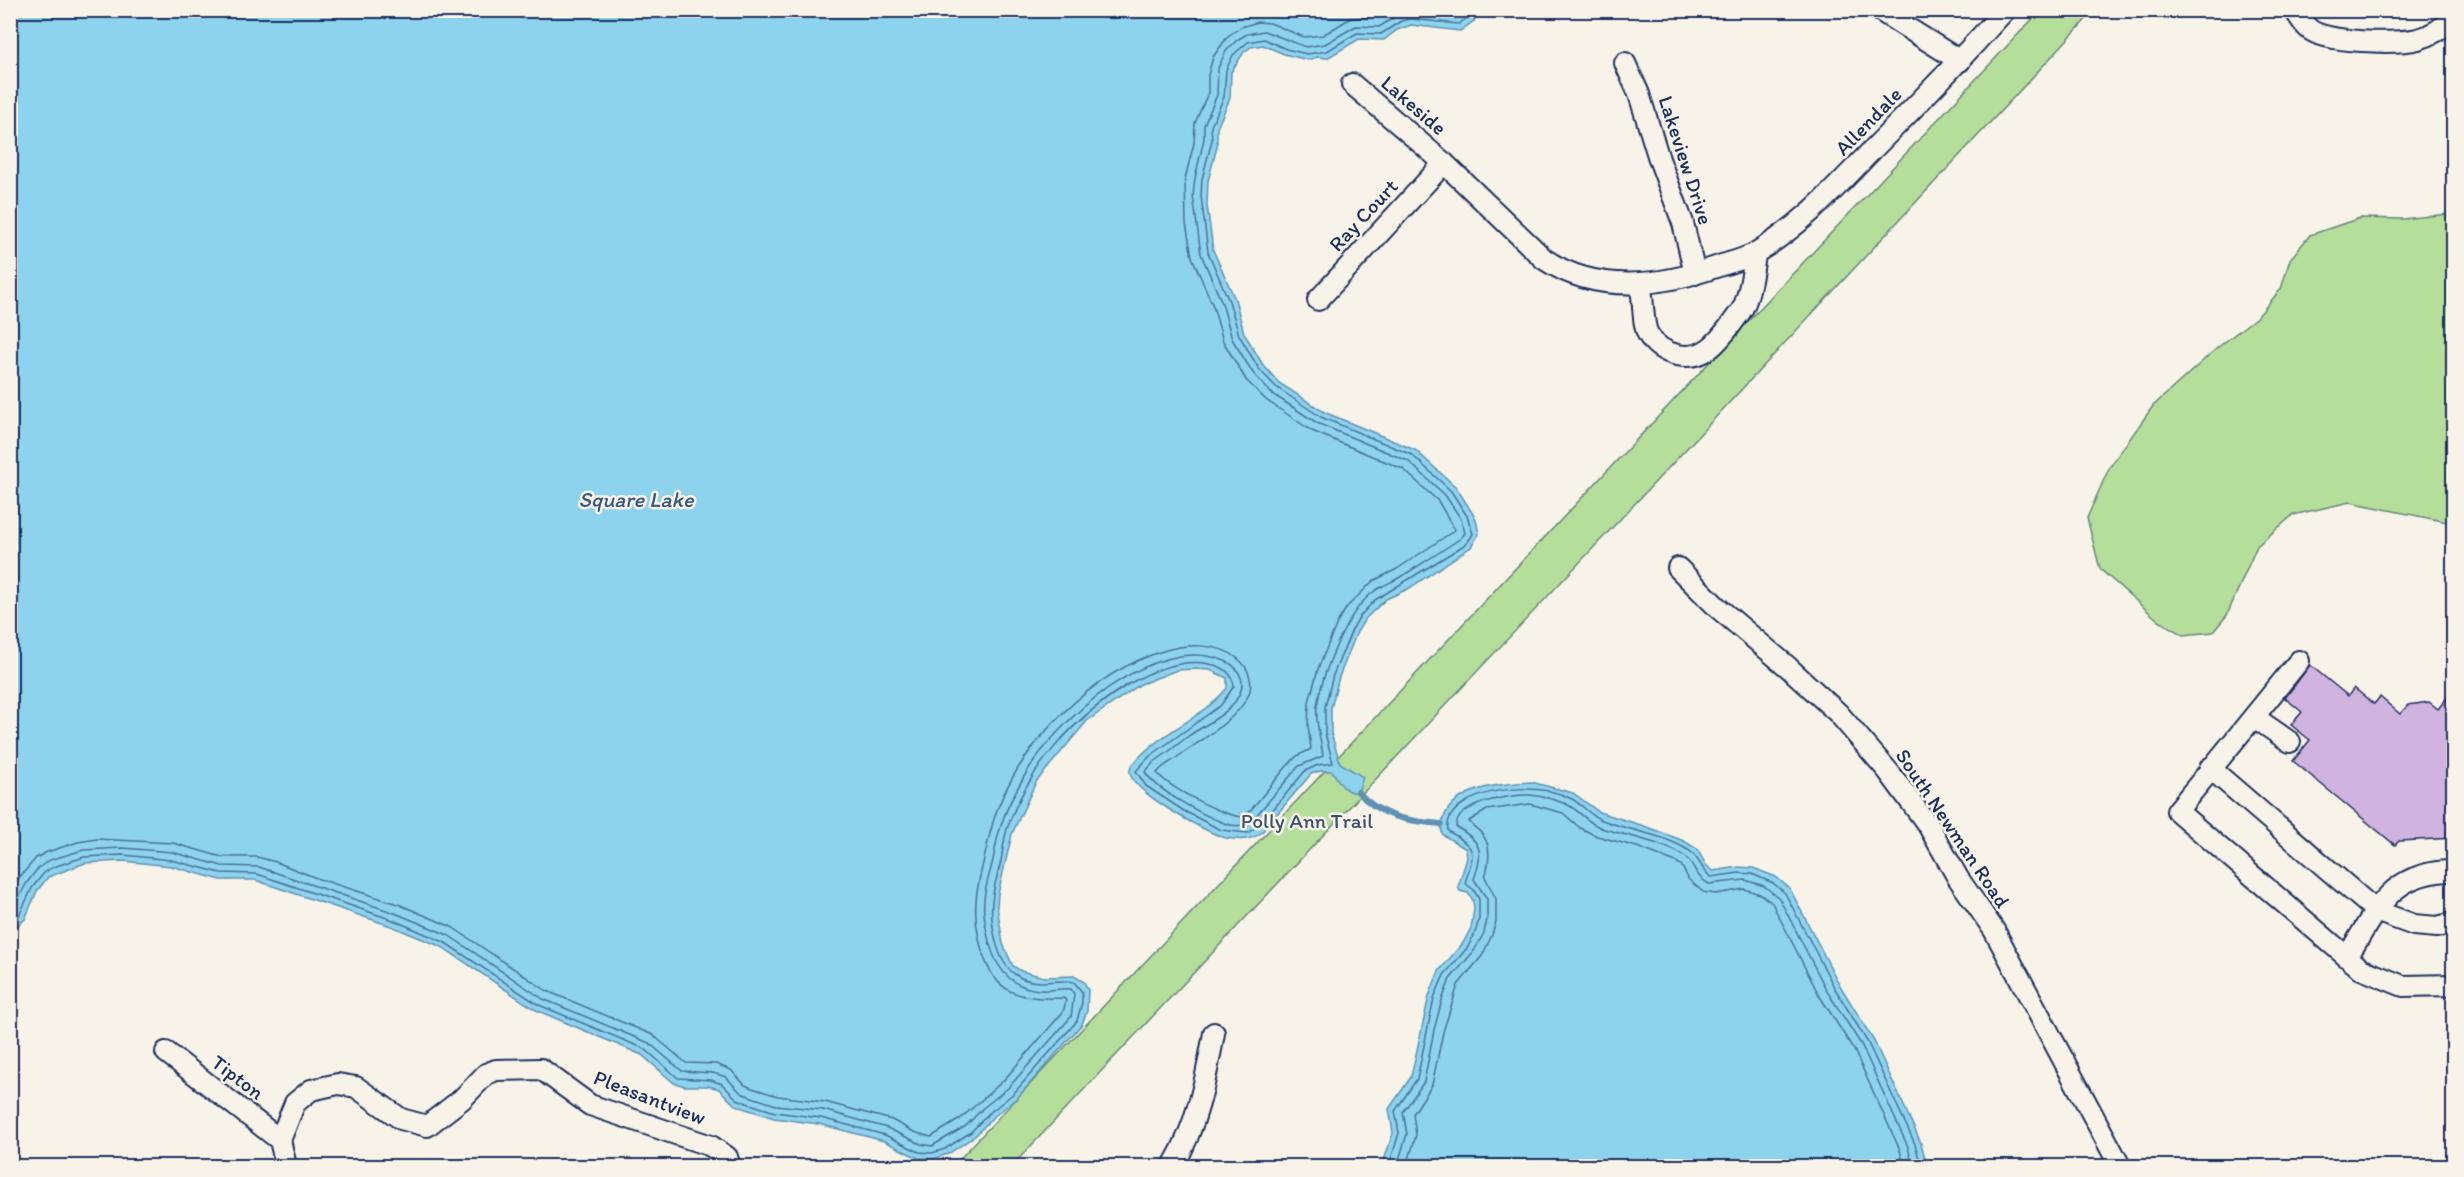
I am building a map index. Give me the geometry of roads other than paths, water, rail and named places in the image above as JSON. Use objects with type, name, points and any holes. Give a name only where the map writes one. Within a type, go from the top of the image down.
[{"type":"street","points":[[1879,10],[1960,61]]},
{"type":"street","name":"Allendale","points":[[1640,284],[1695,274],[1755,254],[1805,219],[1960,61],[2005,10]]},
{"type":"street","points":[[2295,10],[2310,31],[2332,38],[2385,43],[2419,39],[2444,27],[2454,18]]},
{"type":"street","name":"Lakeview Drive","points":[[1625,63],[1639,94],[1659,159],[1683,223],[1695,274]]},
{"type":"street","name":"Lakeside","points":[[1352,84],[1444,163],[1528,244],[1560,270],[1607,283],[1640,284]]},
{"type":"street","name":"Ray Court","points":[[1318,300],[1444,163]]},
{"type":"street","points":[[1640,284],[1644,299],[1646,329],[1652,340],[1656,345],[1674,354],[1696,356],[1711,348],[1722,337],[1745,306],[1755,254]]},
{"type":"street","name":"South Newman Road","points":[[1678,568],[1717,607],[1838,713],[1888,771],[1928,825],[1958,878],[1994,930],[2120,1167]]},
{"type":"street","points":[[2299,661],[2176,812],[2361,969],[2403,986],[2454,985]]},
{"type":"street","points":[[2254,717],[2290,742]]},
{"type":"street","points":[[2211,768],[2376,911],[2414,925],[2437,927],[2454,923]]},
{"type":"street","points":[[2348,957],[2386,896],[2402,884],[2424,873],[2454,871]]},
{"type":"street","points":[[1173,1167],[1187,1143],[1207,1074],[1214,1033]]},
{"type":"street","name":"Tipton","points":[[166,1052],[280,1140]]},
{"type":"street","name":"Pleasantview","points":[[280,1140],[295,1103],[311,1090],[338,1084],[356,1088],[401,1119],[427,1126],[462,1099],[486,1074],[496,1070],[541,1069],[590,1105],[711,1146],[727,1157],[730,1167]]},
{"type":"street","points":[[280,1140],[286,1167]]},
{"type":"water","name":"Square Lake","points":[[10,11],[1479,11],[1474,21],[1460,31],[1411,25],[1397,30],[1384,40],[1359,39],[1327,58],[1317,57],[1308,60],[1284,54],[1263,45],[1251,47],[1244,52],[1231,72],[1230,98],[1217,128],[1217,147],[1208,181],[1207,205],[1213,250],[1235,299],[1244,333],[1263,365],[1279,383],[1324,412],[1415,450],[1456,487],[1476,519],[1479,534],[1471,547],[1408,589],[1386,599],[1365,619],[1357,632],[1339,677],[1331,708],[1331,733],[1340,763],[1363,777],[1358,792],[1345,789],[1332,771],[1311,774],[1261,833],[1249,839],[1226,838],[1217,835],[1187,820],[1154,799],[1133,778],[1130,768],[1145,751],[1206,708],[1227,688],[1227,678],[1210,670],[1177,670],[1141,684],[1087,721],[1036,782],[1012,834],[997,906],[1003,944],[1013,966],[1021,971],[1044,977],[1074,976],[1084,982],[1088,990],[1087,1011],[1082,1024],[1018,1097],[992,1118],[975,1136],[948,1154],[933,1159],[918,1158],[884,1141],[819,1124],[774,1118],[746,1109],[734,1104],[719,1089],[709,1086],[685,1086],[674,1083],[642,1055],[536,1010],[442,947],[391,926],[255,880],[221,880],[171,866],[123,861],[85,863],[48,877],[37,891],[25,919],[11,932]]},
{"type":"water","points":[[1531,782],[1573,793],[1599,812],[1684,841],[1697,849],[1706,865],[1713,871],[1739,867],[1753,868],[1776,877],[1790,889],[1839,984],[1874,1041],[1921,1143],[1927,1166],[1382,1166],[1393,1133],[1389,1109],[1411,1077],[1429,996],[1439,971],[1463,943],[1471,928],[1473,900],[1468,893],[1460,891],[1458,887],[1467,858],[1466,849],[1443,835],[1441,829],[1443,820],[1450,807],[1469,793],[1494,786]]},
{"type":"waterway","points":[[1358,792],[1376,808],[1396,817],[1441,824]]},
{"type":"park label","name":"Polly Ann Trail","points":[[1307,820]]}]
